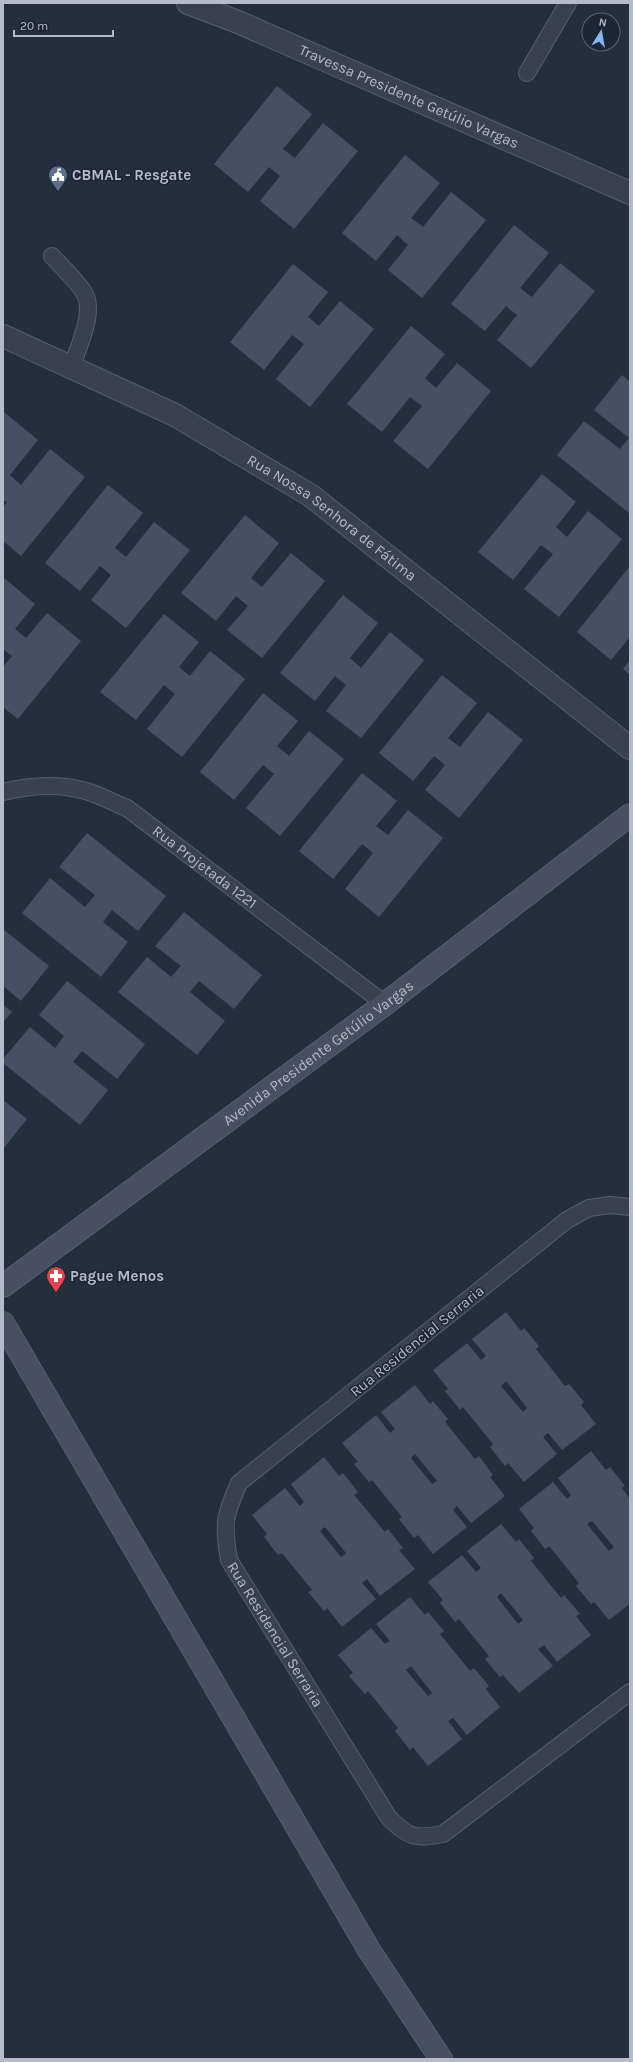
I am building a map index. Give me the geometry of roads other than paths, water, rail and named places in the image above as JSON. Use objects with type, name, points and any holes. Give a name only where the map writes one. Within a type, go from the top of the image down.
[{"type":"street","name":"Travessa Presidente Getúlio Vargas","points":[[188,3],[238,22],[630,193]]},
{"type":"street","name":"Rua Nossa Senhora de Fátima","points":[[3,336],[175,415],[310,495],[630,748]]},
{"type":"street","name":"Avenida Presidente Getúlio Vargas","points":[[3,1286],[385,1004],[630,815]]},
{"type":"street","points":[[3,1323],[369,1950],[441,2059]]},
{"type":"lane","points":[[527,73],[568,3]]},
{"type":"lane","points":[[52,256],[84,292],[88,303],[87,320],[71,368]]},
{"type":"lane","name":"Rua Projetada 1221","points":[[3,792],[21,788],[54,785],[87,791],[127,808],[385,1004]]},
{"type":"lane","name":"Rua Residencial Serraria","points":[[630,1207],[610,1205],[588,1208],[567,1220],[239,1483],[228,1508],[224,1530],[229,1560],[389,1818],[403,1832],[422,1838],[443,1834],[630,1692]]},
{"type":"place","name":"CBMAL - Resgate","points":[[58,192]]},
{"type":"place","name":"Pague Menos","points":[[56,1293]]}]
